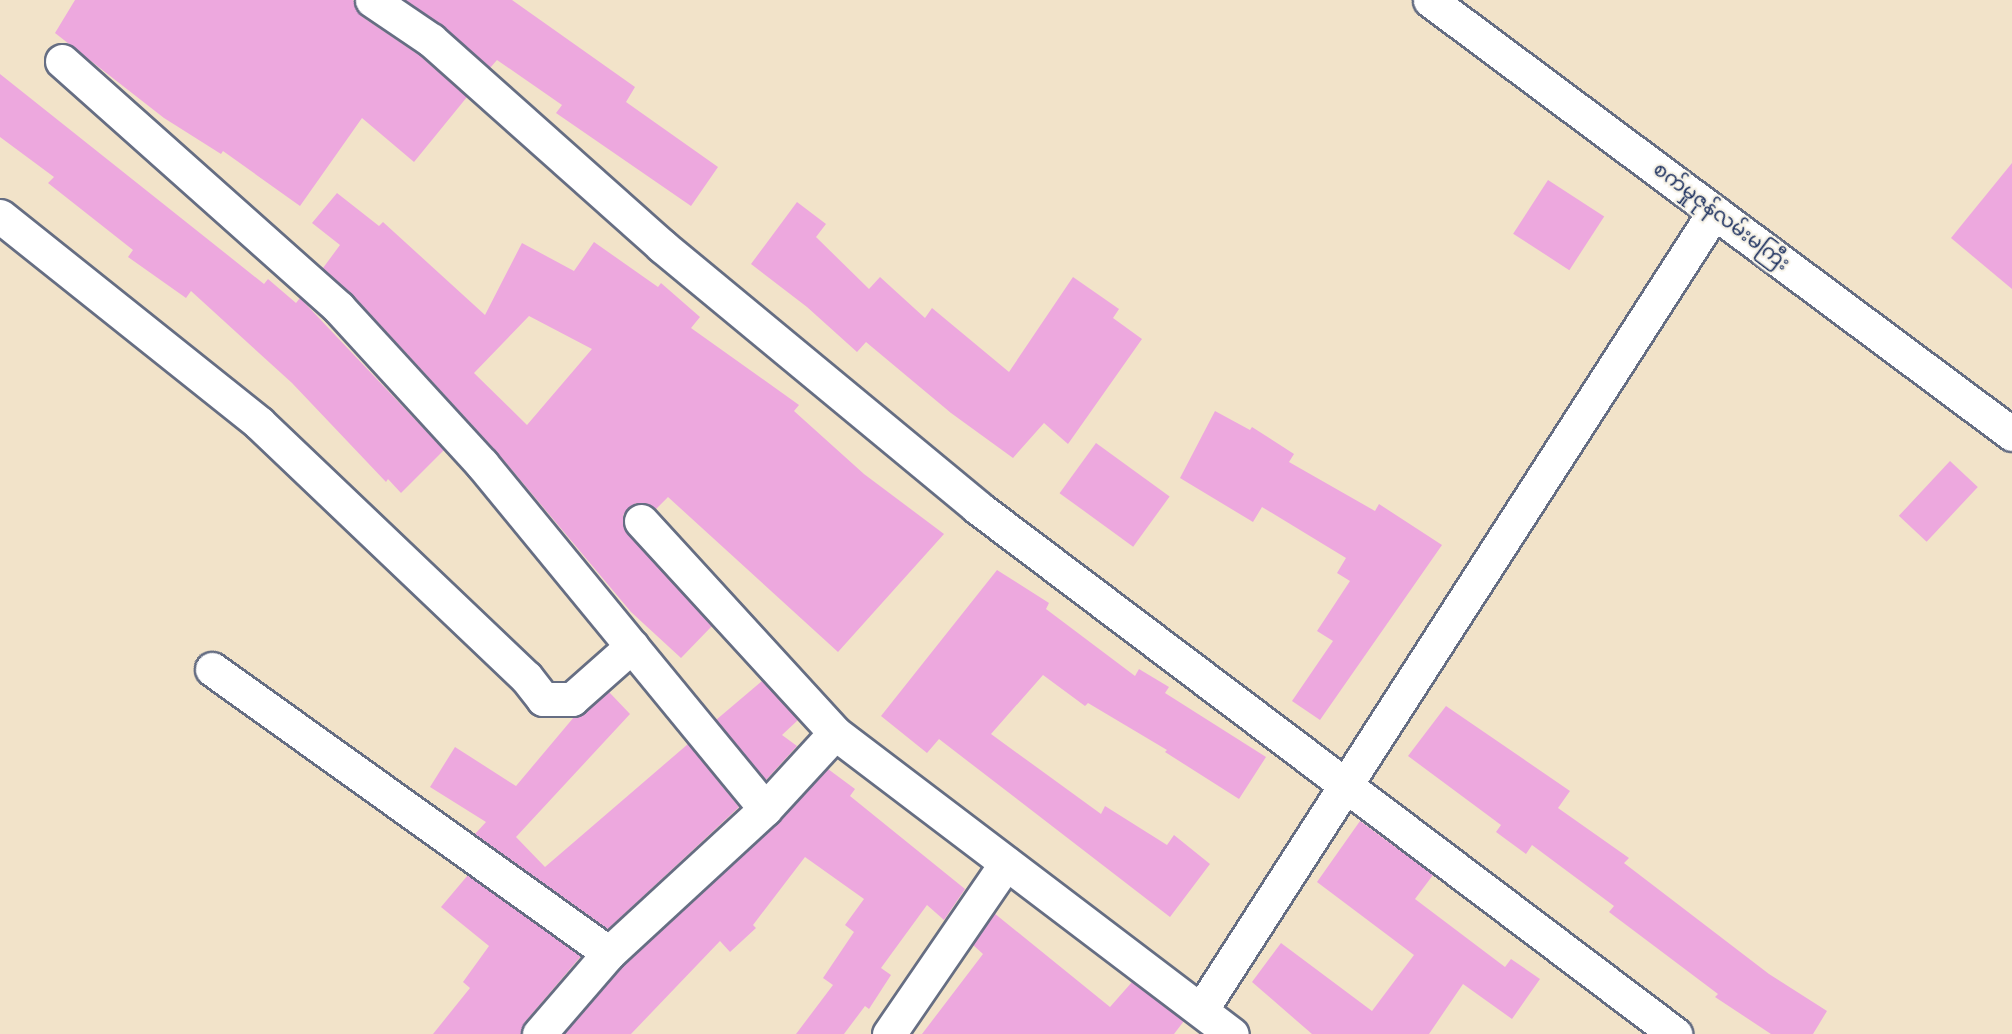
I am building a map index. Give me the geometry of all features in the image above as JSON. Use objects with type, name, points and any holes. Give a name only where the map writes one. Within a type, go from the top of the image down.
[{"type":"street","points":[[372,0],[431,40],[662,246],[977,507],[1347,783],[1675,1034]]},
{"type":"street","name":"စက်မှုဇုန်လမ်းမကြီး","points":[[1430,0],[2012,434]]},
{"type":"street","points":[[62,61],[339,308],[482,464],[765,809]]},
{"type":"street","points":[[640,521],[835,733],[1221,1027],[1347,783],[1714,212]]},
{"type":"street","points":[[0,216],[260,423],[526,677],[543,699],[572,699],[632,646]]},
{"type":"street","points":[[212,669],[609,953]]},
{"type":"street","points":[[539,1034],[609,953],[765,809],[835,733]]},
{"type":"street","points":[[889,1034],[1006,863]]},
{"type":"building","points":[[75,0],[353,0],[361,16],[419,55],[467,97],[414,162],[362,118],[300,206],[223,151],[221,154],[164,118],[55,33]]},
{"type":"building","points":[[405,0],[512,0],[635,87],[626,102],[718,167],[691,206],[556,113],[562,105],[497,60],[490,68],[443,26]]},
{"type":"building","points":[[0,74],[264,284],[268,279],[296,303],[300,298],[444,450],[401,493],[388,479],[386,482],[292,383],[191,291],[186,298],[128,257],[133,250],[48,183],[54,177],[0,137]]},
{"type":"building","points":[[2012,163],[2012,289],[1951,238]]},
{"type":"building","points":[[1548,180],[1604,216],[1569,270],[1513,234]]},
{"type":"building","points":[[337,193],[379,226],[383,222],[485,315],[522,243],[574,271],[594,242],[658,287],[661,283],[700,317],[691,328],[799,405],[794,411],[864,474],[944,534],[838,652],[668,497],[656,509],[636,503],[623,515],[627,533],[712,626],[681,658],[631,612],[496,451],[353,295],[323,268],[340,245],[312,223]],"holes":[[[529,316],[592,349],[527,425],[474,373]]]},
{"type":"building","points":[[797,202],[826,224],[816,237],[869,289],[880,277],[925,318],[932,308],[1009,372],[1073,277],[1119,309],[1113,318],[1142,339],[1068,444],[1044,423],[1013,458],[951,413],[866,342],[857,352],[807,307],[751,264]]},
{"type":"building","points":[[1215,411],[1250,430],[1252,427],[1294,454],[1289,462],[1375,511],[1379,504],[1442,545],[1320,720],[1292,701],[1333,641],[1317,631],[1350,581],[1337,573],[1346,558],[1262,507],[1253,522],[1180,478]]},
{"type":"building","points":[[1096,443],[1170,496],[1133,547],[1060,493]]},
{"type":"building","points":[[1950,461],[1978,487],[1927,542],[1899,516]]},
{"type":"building","points":[[997,570],[1049,603],[1046,609],[1135,676],[1139,669],[1169,687],[1165,693],[1266,757],[1239,799],[1165,752],[1167,750],[1088,703],[1085,706],[1043,675],[991,734],[1101,814],[1105,806],[1167,845],[1174,835],[1210,864],[1170,917],[939,739],[927,753],[881,716]]},
{"type":"building","points":[[762,681],[798,720],[782,735],[797,746],[766,780],[716,720]]},
{"type":"building","points":[[609,692],[630,714],[516,837],[545,867],[688,744],[739,807],[608,929],[475,834],[486,822],[430,787],[455,747],[516,786],[574,717]]},
{"type":"building","points":[[1446,706],[1570,791],[1558,808],[1629,858],[1624,863],[1769,974],[1827,1011],[1813,1034],[1771,1034],[1715,997],[1718,994],[1609,912],[1614,906],[1532,845],[1526,854],[1496,832],[1501,825],[1408,756]]},
{"type":"building","points":[[828,769],[855,789],[850,796],[965,889],[944,920],[927,905],[881,968],[891,975],[869,1009],[865,1006],[844,1034],[796,1034],[833,985],[823,978],[854,932],[845,925],[864,899],[805,857],[753,925],[756,928],[730,952],[720,941],[631,1034],[564,1034],[622,966],[778,823]]},
{"type":"building","points":[[1360,821],[1433,875],[1415,899],[1505,967],[1511,959],[1540,979],[1512,1019],[1463,984],[1429,1034],[1312,1034],[1252,982],[1281,943],[1372,1011],[1414,955],[1317,882]]},
{"type":"building","points":[[468,875],[581,956],[525,1022],[521,1034],[433,1034],[470,988],[463,982],[489,946],[441,907]]},
{"type":"building","points":[[994,913],[1110,1007],[1132,982],[1184,1021],[1174,1034],[922,1034],[983,954],[973,945]]}]
